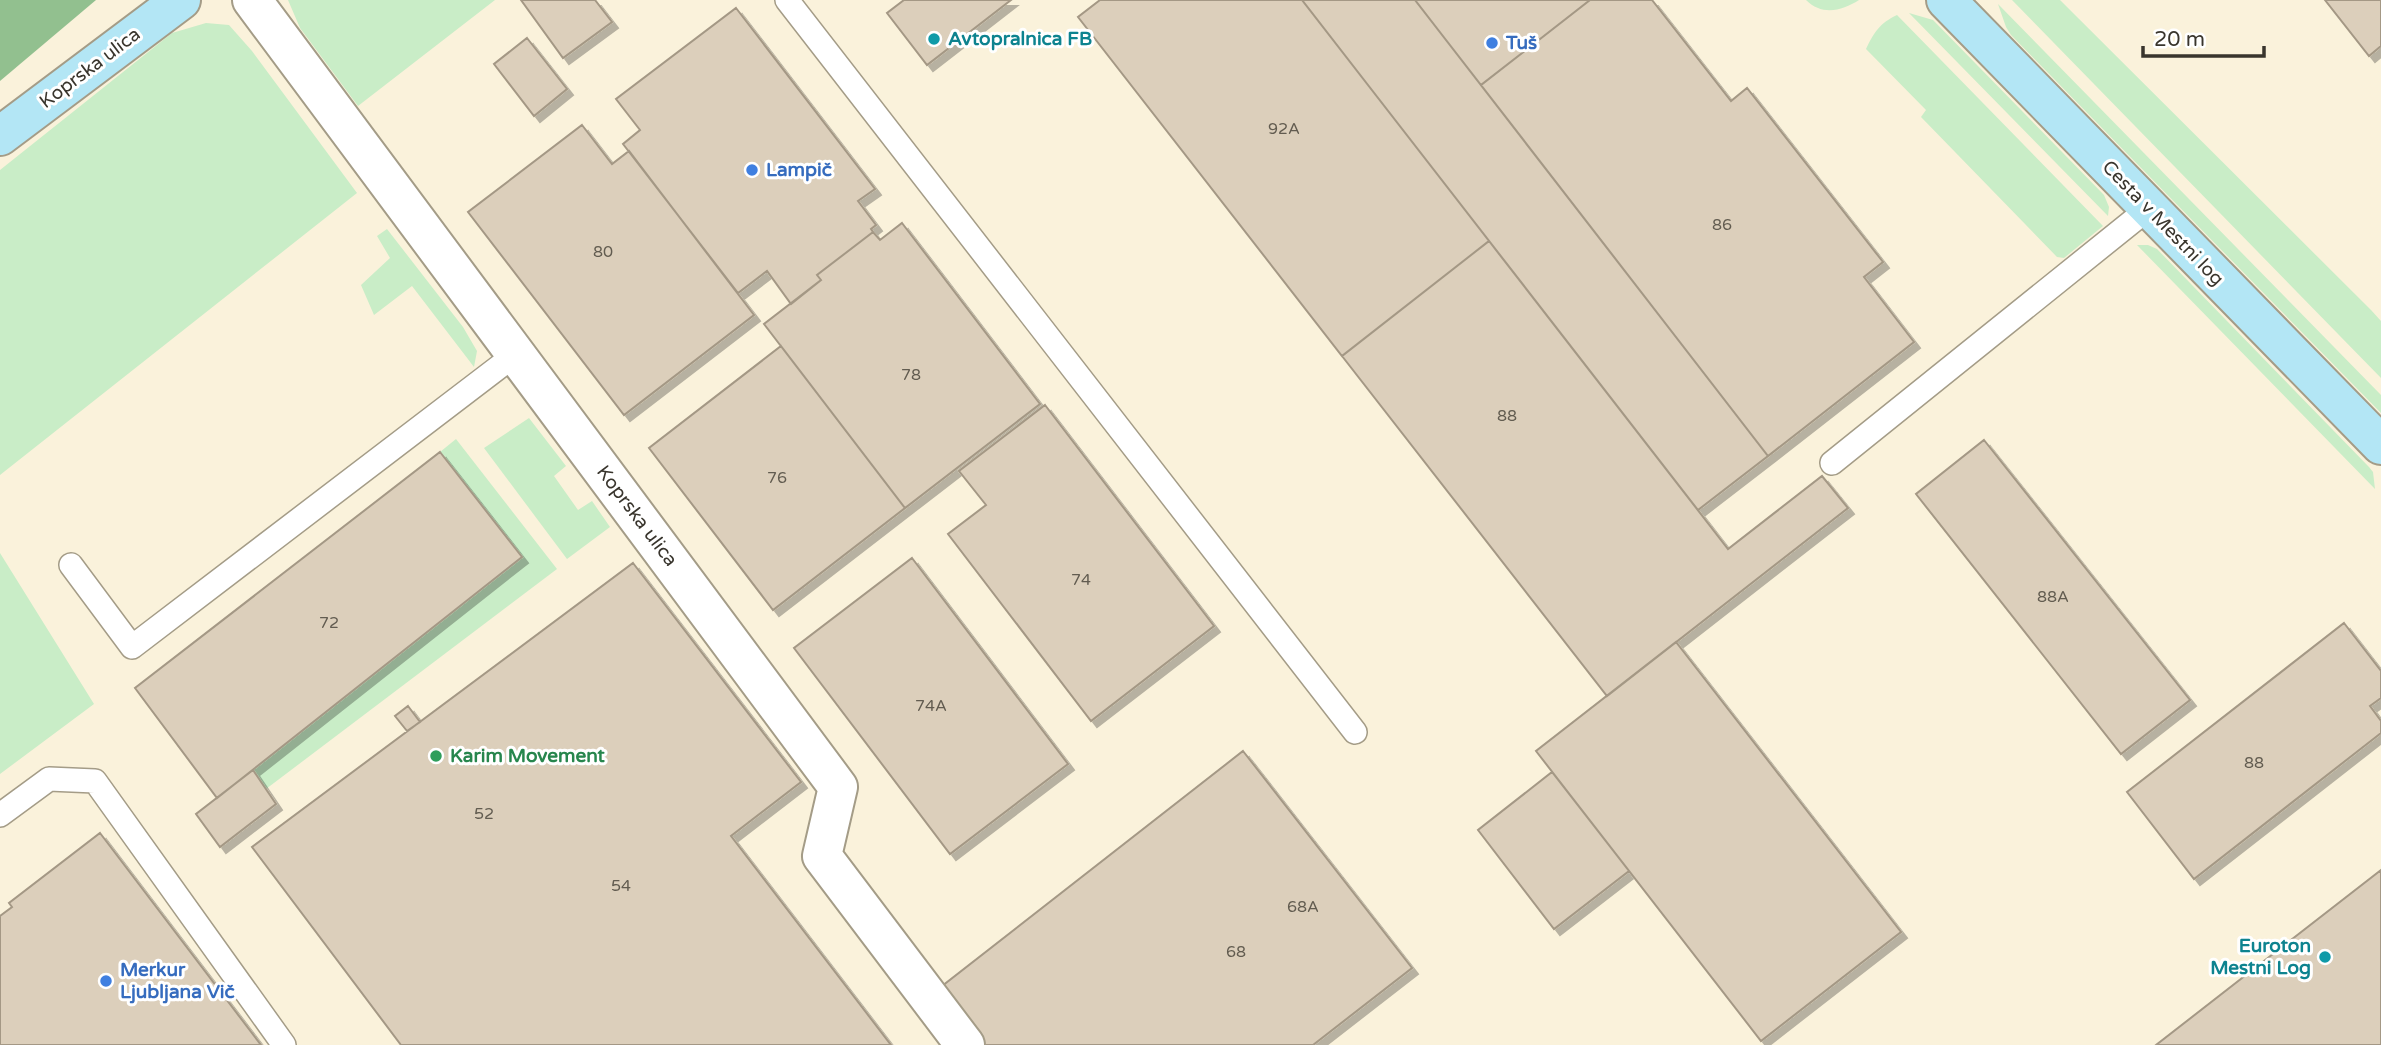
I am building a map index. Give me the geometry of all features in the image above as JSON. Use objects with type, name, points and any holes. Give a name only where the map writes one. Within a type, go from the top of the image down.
[{"type":"street","name":"Koprska ulica","points":[[0,136],[181,0]]},
{"type":"street","name":"Koprska ulica","points":[[252,0],[838,787],[822,856],[965,1045]]},
{"type":"street","name":"Cesta v Mestni log","points":[[1946,0],[2381,445]]},
{"type":"lane","points":[[788,0],[1354,732]]},
{"type":"lane","points":[[1832,463],[2149,208]]},
{"type":"lane","points":[[71,565],[132,647],[516,354]]},
{"type":"lane","points":[[0,816],[49,779],[95,781],[284,1045]]},
{"type":"green space","points":[[0,0],[96,0],[0,81]]},
{"type":"green space","points":[[288,0],[495,0],[358,106],[300,28]]},
{"type":"green space","points":[[1806,0],[1859,0],[1846,7],[1825,10]]},
{"type":"green space","points":[[2012,0],[2060,0],[2371,310],[2381,321],[2381,378]]},
{"type":"green space","points":[[1998,4],[2381,395],[2381,413],[2011,35]]},
{"type":"green space","points":[[1909,13],[1933,20],[2104,195],[2109,207],[2108,216]]},
{"type":"green space","points":[[1897,15],[2103,226],[2064,258],[2057,257],[1921,117],[1926,110],[1866,49],[1878,29]]},
{"type":"green space","points":[[206,23],[229,25],[252,51],[357,193],[0,475],[0,170],[172,33]]},
{"type":"green space","points":[[387,229],[463,327],[477,351],[474,367],[412,286],[374,315],[361,285],[390,258],[377,236]]},
{"type":"green space","points":[[2137,245],[2148,245],[2157,249],[2369,467],[2373,472],[2375,489]]},
{"type":"green space","points":[[529,418],[566,466],[554,476],[578,510],[592,501],[610,527],[567,559],[484,448]]},
{"type":"green space","points":[[456,439],[557,569],[266,789],[253,770],[522,558],[440,452]]},
{"type":"green space","points":[[0,553],[94,704],[0,774]]},
{"type":"building","points":[[521,0],[595,0],[612,22],[563,58]]},
{"type":"building","name":"Avtopralnica FB","points":[[904,0],[1011,0],[927,65],[887,13]]},
{"type":"building","points":[[1100,0],[1302,0],[1489,241],[1342,356],[1078,17]]},
{"type":"building","points":[[1302,0],[1415,0],[1768,456],[1698,510]]},
{"type":"building","name":"Tuš","points":[[1415,0],[1590,0],[1481,85]]},
{"type":"building","points":[[1590,0],[1652,0],[1731,101],[1747,88],[1883,262],[1864,277],[1914,342],[1768,456],[1481,85]]},
{"type":"building","points":[[2325,0],[2381,0],[2381,46],[2369,56]]},
{"type":"building","name":"Lampič","points":[[736,8],[875,189],[858,201],[876,225],[871,229],[873,232],[817,275],[821,280],[791,304],[767,271],[738,293],[623,144],[640,130],[616,99]]},
{"type":"building","points":[[527,38],[567,89],[534,116],[494,64]]},
{"type":"building","points":[[582,125],[612,164],[629,151],[754,315],[624,415],[468,212]]},
{"type":"building","points":[[902,223],[1040,404],[905,508],[764,324],[821,280],[817,275],[873,232],[880,240]]},
{"type":"building","points":[[1489,241],[1728,549],[1822,476],[1848,508],[1607,696],[1342,356]]},
{"type":"building","points":[[781,346],[905,508],[773,610],[649,448]]},
{"type":"building","points":[[1045,405],[1214,626],[1091,721],[948,534],[986,505],[959,471]]},
{"type":"building","points":[[1984,440],[2190,700],[2121,754],[1916,494]]},
{"type":"building","points":[[440,452],[522,557],[217,798],[135,688]]},
{"type":"building","points":[[912,558],[1068,764],[950,854],[794,648]]},
{"type":"building","points":[[633,563],[801,782],[731,836],[891,1045],[401,1045],[252,847]]},
{"type":"building","points":[[2344,623],[2381,671],[2381,698],[2370,706],[2381,721],[2381,733],[2194,879],[2127,792]]},
{"type":"building","points":[[1676,642],[1901,932],[1761,1041],[1536,751]]},
{"type":"building","points":[[408,706],[420,722],[407,731],[395,716]]},
{"type":"building","points":[[1243,751],[1412,968],[1313,1045],[979,1045],[937,990]]},
{"type":"building","points":[[253,770],[276,804],[220,847],[196,814]]},
{"type":"building","points":[[1552,772],[1629,871],[1554,929],[1478,830]]},
{"type":"building","name":"Merkur Ljubljana Vič","points":[[100,833],[261,1045],[0,1045],[0,916],[12,907],[9,903]]},
{"type":"building","name":"Euroton Mestni Log","points":[[2381,870],[2381,1045],[2156,1045]]},
{"type":"place","name":"Avtopralnica FB","points":[[934,39]]},
{"type":"place","name":"Tuš","points":[[1492,43]]},
{"type":"place","name":"Lampič","points":[[752,170]]},
{"type":"place","name":"Karim Movement","points":[[436,756]]},
{"type":"place","name":"Euroton Mestni Log","points":[[2325,957]]},
{"type":"place","name":"Merkur Ljubljana Vič","points":[[106,981]]}]
